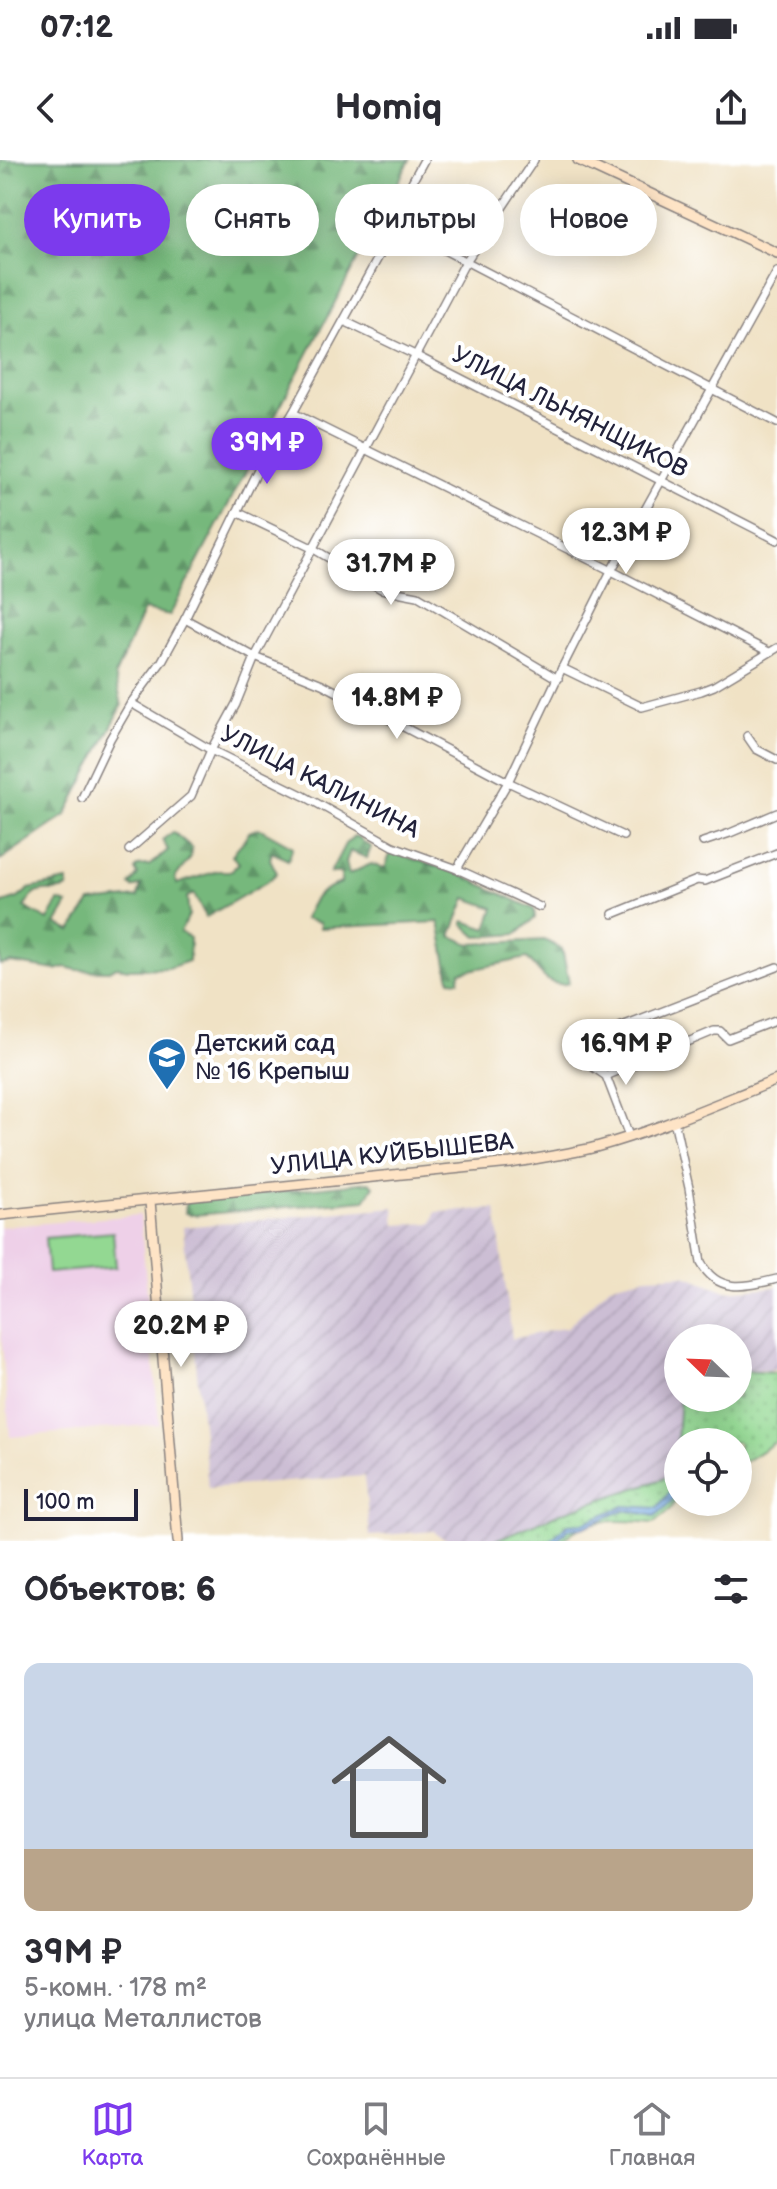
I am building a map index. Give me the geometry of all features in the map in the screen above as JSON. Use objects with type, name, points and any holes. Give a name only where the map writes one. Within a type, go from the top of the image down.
[{"type":"main road","points":[[578,160],[777,253]]},
{"type":"main road","name":"УЛИЦА КУЙБЫШЕВА","points":[[0,1215],[511,1163],[570,1153],[629,1136],[777,1080]]},
{"type":"main road","points":[[150,1201],[178,1541]]},
{"type":"street","points":[[411,184],[424,160]]},
{"type":"street","points":[[129,850],[191,796],[255,657],[415,355],[465,263],[534,160]]},
{"type":"street","points":[[82,798],[131,703],[162,661],[261,463],[293,413],[379,256]]},
{"type":"street","points":[[452,256],[777,423]]},
{"type":"street","points":[[457,869],[508,782],[611,571],[777,272]]},
{"type":"street","name":"УЛИЦА ЛЬНЯНЩИКОВ","points":[[344,321],[777,540]]},
{"type":"street","points":[[293,413],[773,650]]},
{"type":"street","points":[[237,512],[312,548],[381,589],[418,596],[558,679]]},
{"type":"street","points":[[185,619],[255,657],[322,684],[508,782],[623,836]]},
{"type":"street","points":[[562,668],[642,707],[714,686],[773,650]]},
{"type":"street","name":"УЛИЦА КАЛИНИНА","points":[[131,703],[211,750],[304,796],[393,846],[457,869],[540,907]]},
{"type":"street","points":[[747,736],[756,749],[777,760]]},
{"type":"street","points":[[703,842],[777,813]]},
{"type":"street","points":[[613,914],[697,880],[705,881],[777,853]]},
{"type":"street","points":[[629,1136],[606,1076],[593,1067],[587,1054],[591,1039],[777,967]]},
{"type":"street","points":[[606,1076],[714,1031],[720,1031],[728,1039],[777,1020]]},
{"type":"street","points":[[674,1120],[701,1263],[706,1273],[718,1282],[731,1286],[777,1279]]},
{"type":"shaded area","points":[[394,1207],[396,1225],[433,1223],[436,1212],[496,1209],[512,1339],[567,1327],[611,1285],[647,1277],[685,1275],[726,1291],[777,1287],[777,1370],[752,1371],[752,1324],[664,1324],[664,1412],[679,1412],[678,1428],[664,1428],[664,1478],[563,1512],[493,1541],[451,1541],[434,1531],[370,1536],[364,1476],[208,1488],[183,1227]]},
{"type":"shaded area","points":[[140,1215],[159,1424],[10,1437],[0,1321],[0,1227]]},
{"type":"green space","points":[[0,160],[410,160],[397,184],[335,184],[335,256],[359,256],[170,615],[144,610],[115,675],[122,706],[66,815],[0,860]]},
{"type":"green space","points":[[259,828],[293,847],[288,860],[272,852],[270,859],[277,873],[206,917],[194,894],[187,897],[189,915],[180,932],[190,938],[189,961],[168,968],[117,967],[108,971],[65,967],[56,970],[11,963],[0,965],[0,904],[18,898],[29,889],[67,881],[68,888],[40,891],[24,907],[48,920],[59,901],[68,904],[56,924],[71,931],[91,902],[138,897],[141,885],[133,888],[130,885],[138,875],[135,870],[138,866],[150,865],[168,850],[162,840],[173,832],[192,848],[190,858],[175,878],[177,884],[217,871],[231,871],[239,863],[232,856],[249,832]]},
{"type":"green space","points":[[354,836],[371,847],[367,858],[350,851],[346,862],[349,874],[371,864],[385,868],[391,852],[457,873],[534,909],[535,918],[517,934],[477,937],[463,924],[464,921],[487,929],[494,908],[466,898],[451,936],[470,944],[544,940],[562,949],[569,983],[555,984],[527,958],[460,972],[459,981],[450,980],[439,922],[320,928],[320,923],[304,919],[317,896],[341,883],[341,873],[330,873],[345,844]]},
{"type":"green space","points":[[369,1182],[374,1186],[365,1200],[194,1215],[185,1213],[186,1202]]},
{"type":"green space","points":[[113,1232],[116,1267],[48,1273],[45,1238]]},
{"type":"green space","points":[[752,1372],[777,1373],[777,1441],[752,1457],[752,1428],[678,1428],[679,1412],[752,1412]]},
{"type":"green space","points":[[663,1479],[664,1515],[654,1523],[593,1523],[563,1541],[493,1541],[563,1512]]},
{"type":"water","points":[[664,1499],[664,1509],[655,1516],[624,1510],[582,1528],[568,1529],[556,1541],[550,1541],[567,1524],[583,1523],[624,1506],[657,1508]]},
{"type":"place","name":"Детский сад № 16 Крепыш","points":[[167,1091]]}]
